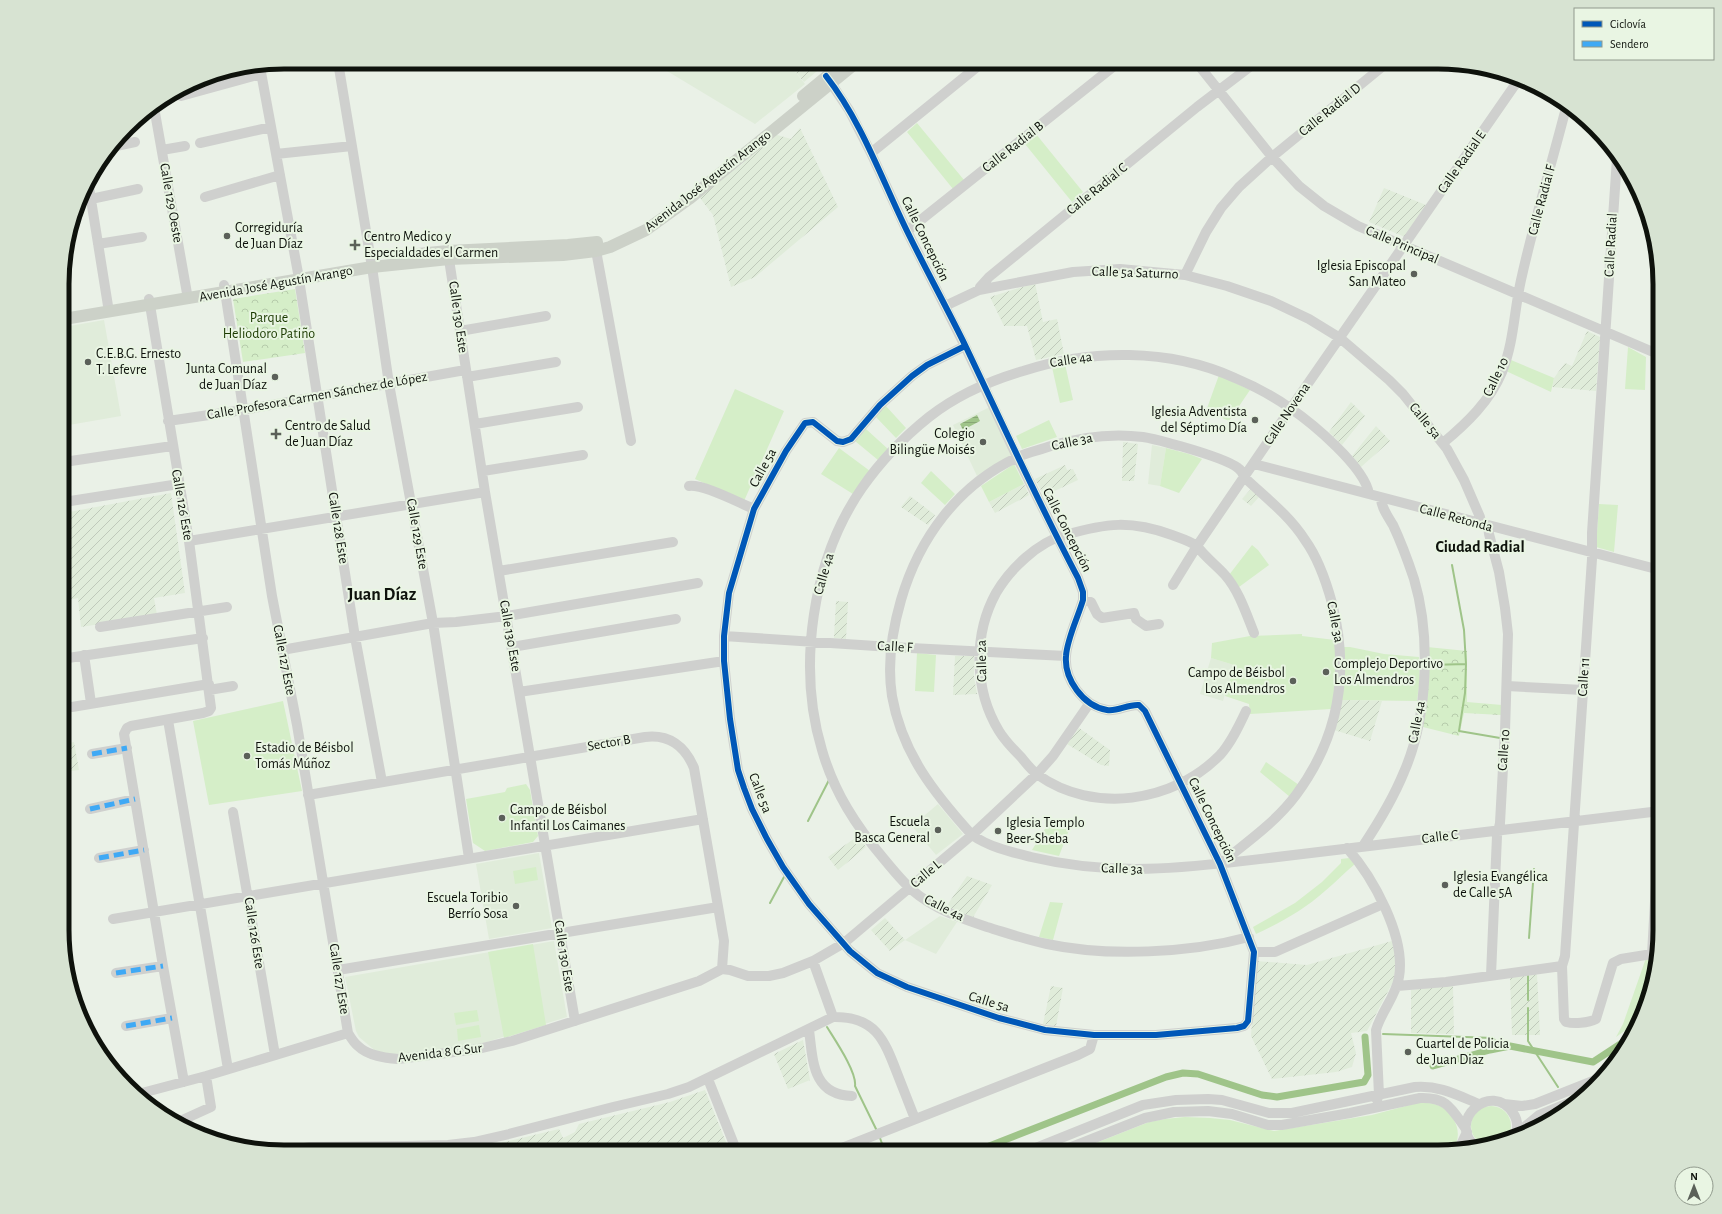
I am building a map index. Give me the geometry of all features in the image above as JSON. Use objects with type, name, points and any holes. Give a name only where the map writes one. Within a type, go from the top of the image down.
[{"type":"main road","name":"Avenida José Agustín Arango","points":[[829,80],[838,69]]},
{"type":"main road","name":"Avenida José Agustín Arango","points":[[69,312],[149,302],[371,263],[449,255],[595,247],[650,219],[829,80],[847,69]]},
{"type":"main road","name":"Avenida José Agustín Arango","points":[[69,319],[109,308]]},
{"type":"street","name":"Calle 129 Este","points":[[339,69],[389,384],[433,623],[454,770],[469,858]]},
{"type":"street","points":[[871,153],[974,69]]},
{"type":"street","name":"Calle Radial B","points":[[907,231],[1110,69]]},
{"type":"street","name":"Calle Principal","points":[[1202,69],[1272,157],[1299,186],[1324,206],[1358,226],[1653,352]]},
{"type":"street","points":[[1219,91],[1247,69]]},
{"type":"street","name":"Calle Radial D","points":[[1185,275],[1206,232],[1221,208],[1239,187],[1272,157],[1379,69]]},
{"type":"street","name":"Calle 128 Este","points":[[260,70],[298,276],[355,637],[382,782]]},
{"type":"street","points":[[181,96],[258,71]]},
{"type":"street","name":"Calle Concepción","points":[[829,80],[849,110],[871,153],[907,231],[965,346],[1017,458],[1078,578],[1083,592],[1083,600],[1066,656],[1069,676],[1077,691],[1089,704],[1097,708],[1109,710],[1132,704],[1140,705],[1145,711],[1220,864],[1254,952],[1248,1021],[1244,1026]]},
{"type":"street","name":"Calle Radial E","points":[[1405,246],[1516,83]]},
{"type":"street","name":"Calle Radial C","points":[[979,290],[989,277],[1197,107],[1219,91]]},
{"type":"street","name":"Calle Radial F","points":[[1520,295],[1522,278],[1565,111]]},
{"type":"street","name":"Calle 129 Oeste","points":[[155,112],[187,295]]},
{"type":"street","points":[[200,143],[271,127]]},
{"type":"street","points":[[119,145],[135,142]]},
{"type":"street","points":[[162,150],[185,146]]},
{"type":"street","points":[[276,154],[352,146]]},
{"type":"street","name":"Calle Radial","points":[[1606,332],[1617,164]]},
{"type":"street","points":[[205,197],[280,175]]},
{"type":"street","points":[[91,200],[138,189]]},
{"type":"street","points":[[90,192],[109,308]]},
{"type":"street","points":[[98,244],[142,237]]},
{"type":"street","name":"Calle Novena","points":[[1174,585],[1197,546],[1291,408],[1405,246]]},
{"type":"street","points":[[595,247],[631,440]]},
{"type":"street","name":"Calle 130 Este","points":[[449,255],[485,492],[575,1021]]},
{"type":"street","name":"Calle 5a Saturno","points":[[945,306],[979,290],[1073,272],[1098,270],[1146,271],[1185,275],[1227,286],[1271,301],[1309,319],[1340,338]]},
{"type":"street","name":"Calle 127 Este","points":[[224,289],[272,596],[308,795],[348,1034]]},
{"type":"street","name":"Calle 10","points":[[1443,443],[1476,413],[1502,373],[1512,338],[1520,295]]},
{"type":"street","name":"Calle 126 Este","points":[[149,302],[189,541],[203,638],[211,708],[209,711],[168,720]]},
{"type":"street","points":[[460,331],[546,316]]},
{"type":"street","name":"Calle 11","points":[[1606,332],[1565,956],[1562,966],[1563,1017],[1566,1022],[1572,1023],[1596,1019],[1611,966],[1615,961],[1651,955]]},
{"type":"street","name":"Calle 5a","points":[[1340,338],[1390,380],[1422,416],[1443,443],[1464,480],[1485,525]]},
{"type":"street","name":"Calle 5a","points":[[965,346],[927,365],[912,376],[880,405],[854,436],[847,441],[837,440],[813,422],[805,423],[786,451],[754,509],[729,593],[724,636],[724,661],[730,719],[738,770],[752,809],[783,867],[809,904],[850,951],[877,973],[907,987],[974,1011],[1045,1030],[1094,1035],[1156,1035],[1237,1028],[1244,1026]]},
{"type":"street","name":"Calle 4a","points":[[1249,937],[1186,948],[1147,951],[1124,951],[1050,945],[1004,932],[944,912],[909,888],[862,833],[830,775],[817,734],[813,708],[810,642],[823,574],[841,527],[862,488],[897,447],[929,417],[945,406],[983,385],[1046,363],[1081,356],[1118,355],[1157,357],[1189,362],[1227,374],[1291,408],[1326,437],[1349,460],[1368,487],[1369,494]]},
{"type":"street","name":"Calle Profesora Carmen Sánchez de López","points":[[168,421],[243,410],[389,384],[556,362]]},
{"type":"street","points":[[475,424],[578,407]]},
{"type":"street","name":"Calle 3a","points":[[1111,435],[1143,437],[1186,447],[1213,456],[1239,469],[1244,477],[1289,519],[1306,540],[1320,567],[1328,589],[1337,627],[1342,663],[1341,686],[1331,726],[1317,762],[1296,795],[1264,830],[1220,864],[1139,870],[1077,866],[1018,854],[995,846],[972,835],[931,787],[920,770],[897,716],[892,695],[890,670],[891,647],[905,585],[926,540],[945,513],[961,497],[993,472],[1017,458],[1068,441],[1111,435]]},
{"type":"street","points":[[69,461],[172,446]]},
{"type":"street","points":[[483,471],[584,455]]},
{"type":"street","name":"Calle Retonda","points":[[1254,464],[1653,568]]},
{"type":"street","points":[[69,501],[179,484]]},
{"type":"street","points":[[689,486],[695,485],[754,509]]},
{"type":"street","points":[[189,541],[485,492]]},
{"type":"street","name":"Calle 4a","points":[[1362,846],[1386,812],[1407,766],[1420,720],[1425,666],[1417,592],[1406,557],[1382,504],[1381,498]]},
{"type":"street","name":"Calle 2a","points":[[1246,711],[1221,754],[1202,771],[1181,784],[1146,796],[1124,799],[1102,798],[1072,791],[1037,774],[1008,743],[999,731],[992,716],[982,685],[979,651],[989,606],[1001,586],[1016,567],[1045,544],[1057,537],[1108,524],[1130,524],[1151,527],[1197,546],[1225,575],[1236,591],[1254,633]]},
{"type":"street","name":"Calle 10","points":[[1485,525],[1489,534],[1499,572],[1508,634],[1507,686],[1491,975]]},
{"type":"street","points":[[499,571],[673,542]]},
{"type":"street","points":[[282,650],[433,623],[507,616],[698,583]]},
{"type":"street","points":[[1083,600],[1092,602],[1096,614],[1102,618],[1134,613],[1136,619],[1146,626],[1159,624]]},
{"type":"street","points":[[100,627],[227,607]]},
{"type":"street","points":[[512,647],[676,619]]},
{"type":"street","name":"Calle F","points":[[724,636],[891,647],[1066,656]]},
{"type":"street","points":[[69,658],[203,638]]},
{"type":"street","points":[[84,655],[91,703]]},
{"type":"street","points":[[519,692],[724,661]]},
{"type":"street","points":[[72,707],[91,703],[209,687],[233,686]]},
{"type":"street","points":[[1507,686],[1583,690]]},
{"type":"street","name":"Calle L","points":[[722,969],[748,976],[769,976],[783,973],[813,961],[844,944],[972,835],[1037,774],[1053,756],[1089,704]]},
{"type":"street","points":[[184,1082],[124,734],[127,728],[131,726],[168,720],[228,1069]]},
{"type":"street","name":"Sector B","points":[[308,795],[645,737],[662,736],[679,746],[691,760],[694,768],[724,941],[722,969]]},
{"type":"street","points":[[92,754],[127,748]]},
{"type":"street","points":[[90,809],[136,799]]},
{"type":"street","name":"Calle 126 Este","points":[[233,812],[275,1055]]},
{"type":"street","name":"Calle C","points":[[1220,864],[1362,846],[1653,813]]},
{"type":"street","points":[[113,919],[200,903],[703,819]]},
{"type":"street","points":[[1347,848],[1360,862],[1383,904],[1397,945],[1400,969],[1397,986],[1378,1022],[1376,1030],[1379,1095],[1374,1104],[1365,1110]]},
{"type":"street","points":[[99,858],[144,850]]},
{"type":"street","points":[[1254,952],[1275,952],[1383,904]]},
{"type":"street","points":[[338,970],[718,907]]},
{"type":"street","points":[[813,961],[833,1017]]},
{"type":"street","points":[[116,973],[163,966]]},
{"type":"street","points":[[1397,986],[1446,982],[1562,966]]},
{"type":"street","name":"Avenida 8 G Sur","points":[[348,1034],[359,1047],[380,1056],[398,1059],[478,1049],[512,1042],[699,982],[722,969]]},
{"type":"street","points":[[448,1145],[474,1142],[509,1134],[668,1094],[708,1079],[833,1017],[854,1019],[865,1023],[879,1035],[889,1052],[915,1119]]},
{"type":"street","points":[[126,1026],[172,1018]]},
{"type":"street","points":[[809,1030],[814,1064],[820,1080],[826,1088],[832,1092],[852,1096]]},
{"type":"street","points":[[143,1093],[206,1076],[348,1034]]},
{"type":"street","points":[[850,1145],[1084,1052],[1090,1049],[1094,1035]]},
{"type":"street","points":[[183,1120],[211,1107],[206,1076]]},
{"type":"street","points":[[708,1079],[735,1145]]},
{"type":"street","points":[[1043,1145],[1143,1105],[1176,1100],[1222,1100],[1269,1113],[1292,1113],[1415,1087],[1427,1086],[1440,1088],[1479,1104]]},
{"type":"street","points":[[1379,1095],[1386,1101],[1396,1103]]},
{"type":"street","points":[[1503,1104],[1522,1106],[1552,1103],[1575,1096]]},
{"type":"street","points":[[1077,1145],[1145,1118],[1174,1112],[1208,1111],[1232,1114],[1268,1125],[1282,1125],[1365,1110],[1420,1098],[1437,1098],[1448,1105],[1466,1130],[1472,1142]]},
{"type":"street","points":[[1176,1100],[1196,1104],[1208,1111],[1227,1107],[1246,1107]]},
{"type":"street","points":[[1461,1144],[1466,1130],[1469,1114],[1479,1104],[1487,1101],[1495,1101],[1511,1109],[1516,1116],[1518,1125],[1517,1130]]},
{"type":"street","points":[[1525,1127],[1552,1103]]},
{"type":"street","points":[[1054,1145],[1063,1137]]},
{"type":"shaded area","points":[[664,69],[793,69],[805,84],[755,124]]},
{"type":"shaded area","points":[[793,69],[820,69],[804,82]]},
{"type":"shaded area","points":[[800,128],[838,207],[755,277],[731,287],[713,215],[697,194],[741,165],[774,134],[791,139]]},
{"type":"shaded area","points":[[1384,188],[1426,205],[1405,237],[1369,222]]},
{"type":"shaded area","points":[[1035,283],[1043,322],[1057,319],[1064,354],[1036,360],[1027,326],[1004,326],[990,297]]},
{"type":"shaded area","name":"C.E.B.G. Ernesto T. Lefevre","points":[[104,320],[121,416],[69,425],[69,326]]},
{"type":"shaded area","points":[[1587,331],[1600,337],[1596,391],[1552,387],[1554,378],[1565,363],[1572,366]]},
{"type":"shaded area","points":[[1351,402],[1365,416],[1342,445],[1329,432]]},
{"type":"shaded area","name":"Colegio Bilingüe Moisés","points":[[990,407],[1012,455],[977,476],[953,425]]},
{"type":"shaded area","points":[[977,415],[980,421],[963,430],[960,424]]},
{"type":"shaded area","points":[[1376,426],[1390,441],[1361,467],[1352,456]]},
{"type":"shaded area","points":[[1123,442],[1138,444],[1134,481],[1122,481]]},
{"type":"shaded area","points":[[1152,445],[1166,448],[1160,486],[1148,484]]},
{"type":"shaded area","points":[[1065,465],[1067,470],[1073,469],[1078,480],[1044,496],[1035,479]]},
{"type":"shaded area","points":[[1024,484],[1029,495],[995,513],[989,502]]},
{"type":"shaded area","points":[[1251,489],[1259,497],[1251,506],[1242,499]]},
{"type":"shaded area","points":[[171,493],[185,593],[154,598],[157,615],[81,627],[78,598],[69,600],[69,512]]},
{"type":"shaded area","points":[[910,496],[935,515],[928,525],[901,507]]},
{"type":"shaded area","points":[[836,601],[848,602],[846,639],[834,638]]},
{"type":"shaded area","points":[[955,656],[974,656],[974,677],[977,694],[953,695]]},
{"type":"shaded area","points":[[1211,658],[1234,665],[1223,701],[1200,694]]},
{"type":"shaded area","points":[[1342,700],[1382,701],[1370,741],[1334,730]]},
{"type":"shaded area","points":[[1079,728],[1110,750],[1109,766],[1101,765],[1067,744]]},
{"type":"shaded area","points":[[74,742],[79,770],[69,771],[69,743]]},
{"type":"shaded area","name":"Escuela Basca General","points":[[938,804],[963,834],[936,855],[912,826]]},
{"type":"shaded area","points":[[858,836],[866,847],[838,870],[828,857]]},
{"type":"shaded area","name":"Escuela Toribio Berrío Sosa","points":[[539,853],[552,928],[489,939],[476,864]]},
{"type":"shaded area","points":[[967,876],[992,885],[972,919],[946,907]]},
{"type":"shaded area","points":[[940,916],[957,922],[936,954],[905,940]]},
{"type":"shaded area","points":[[885,918],[905,940],[890,951],[871,930]]},
{"type":"shaded area","points":[[554,941],[567,1017],[480,1044],[393,1055],[378,1053],[359,1037],[356,1031],[345,977]]},
{"type":"shaded area","points":[[1392,941],[1396,958],[1394,980],[1367,1031],[1351,1033],[1356,1053],[1352,1067],[1336,1072],[1272,1079],[1251,1036],[1256,961],[1307,965]]},
{"type":"shaded area","points":[[1537,974],[1540,1035],[1512,1035],[1510,977]]},
{"type":"shaded area","points":[[1453,984],[1454,1034],[1411,1033],[1411,990]]},
{"type":"shaded area","points":[[1051,986],[1063,988],[1056,1026],[1043,1024]]},
{"type":"shaded area","points":[[803,1040],[810,1080],[788,1089],[774,1054]]},
{"type":"shaded area","points":[[705,1090],[727,1145],[492,1145],[559,1129],[563,1138],[575,1132],[579,1124],[670,1102]]},
{"type":"green space","points":[[917,123],[964,180],[953,189],[907,132]]},
{"type":"green space","points":[[1036,134],[1083,192],[1072,202],[1025,144]]},
{"type":"green space","name":"Parque Heliodoro Patiño","points":[[295,289],[305,353],[243,362],[233,299]]},
{"type":"green space","points":[[1628,347],[1646,357],[1645,390],[1625,389]]},
{"type":"green space","points":[[1511,360],[1554,378],[1551,392],[1506,371]]},
{"type":"green space","points":[[1065,364],[1073,400],[1060,403],[1052,367]]},
{"type":"green space","points":[[1219,375],[1250,390],[1229,421],[1206,411]]},
{"type":"green space","points":[[735,389],[784,411],[744,501],[695,479]]},
{"type":"green space","points":[[885,405],[906,428],[896,438],[875,416]]},
{"type":"green space","points":[[1049,420],[1057,437],[1022,449],[1016,436]]},
{"type":"green space","points":[[866,429],[888,449],[878,460],[855,441]]},
{"type":"green space","points":[[839,448],[870,471],[853,494],[821,474]]},
{"type":"green space","points":[[1166,448],[1202,459],[1179,493],[1160,486]]},
{"type":"green space","points":[[1014,464],[1024,484],[989,502],[981,486]]},
{"type":"green space","points":[[931,471],[955,494],[945,505],[921,483]]},
{"type":"green space","points":[[1599,504],[1618,505],[1614,552],[1596,547]]},
{"type":"green space","points":[[1252,545],[1258,550],[1269,565],[1239,587],[1229,575]]},
{"type":"green space","name":"Complejo Deportivo Los Almendros","points":[[1302,634],[1302,636],[1335,640],[1343,647],[1384,654],[1419,657],[1420,679],[1417,701],[1342,700],[1331,709],[1250,714],[1249,704],[1225,696],[1234,665],[1211,658],[1212,643],[1250,636]]},
{"type":"green space","points":[[1427,647],[1467,651],[1467,702],[1502,705],[1501,715],[1464,713],[1459,736],[1423,727]]},
{"type":"green space","points":[[917,653],[936,655],[934,692],[915,691]]},
{"type":"green space","name":"Estadio de Béisbol Tomás Múñoz","points":[[283,701],[302,791],[209,805],[193,721]]},
{"type":"green space","points":[[1266,762],[1299,785],[1290,797],[1260,772]]},
{"type":"green space","name":"Campo de Béisbol Infantil Los Caimanes","points":[[526,784],[530,790],[538,836],[533,842],[485,851],[473,843],[466,799],[505,792],[507,788]]},
{"type":"green space","points":[[1051,819],[1071,825],[1059,856],[1032,850]]},
{"type":"green space","points":[[1349,858],[1355,864],[1317,898],[1292,915],[1256,934],[1253,927],[1295,903],[1322,882],[1341,863],[1341,859]]},
{"type":"green space","points":[[536,867],[538,880],[515,884],[513,871]]},
{"type":"green space","points":[[1050,902],[1063,903],[1053,940],[1039,937]]},
{"type":"green space","points":[[533,944],[546,1025],[504,1038],[488,952]]},
{"type":"green space","points":[[1651,957],[1642,999],[1630,1028],[1616,1037],[1623,1024],[1646,958]]},
{"type":"green space","points":[[477,1010],[479,1021],[456,1025],[454,1013]]},
{"type":"green space","points":[[479,1025],[481,1037],[458,1041],[457,1029]]},
{"type":"green space","points":[[1421,1102],[1432,1103],[1447,1111],[1454,1121],[1458,1133],[1456,1144],[1091,1145],[1149,1122],[1165,1119],[1185,1117],[1230,1120],[1274,1131],[1372,1115]]},
{"type":"green space","points":[[1491,1106],[1499,1108],[1505,1112],[1511,1126],[1509,1133],[1479,1141],[1473,1134],[1471,1126],[1473,1118],[1477,1112],[1483,1108]]},
{"type":"waterway","points":[[1452,565],[1464,630],[1466,664]]},
{"type":"waterway","points":[[1430,665],[1466,664],[1465,693],[1459,731],[1500,738]]},
{"type":"waterway","points":[[808,821],[829,780]]},
{"type":"waterway","points":[[1529,938],[1534,869]]},
{"type":"waterway","points":[[770,903],[784,877]]},
{"type":"waterway","points":[[1528,976],[1528,1000]]},
{"type":"waterway","points":[[1528,1008],[1528,1041],[1558,1087]]},
{"type":"waterway","points":[[827,1027],[853,1073],[855,1086],[877,1131]]},
{"type":"waterway","points":[[1383,1034],[1493,1038],[1502,1048]]},
{"type":"waterway","points":[[992,1145],[1166,1077],[1183,1073],[1198,1074],[1262,1095],[1277,1097],[1364,1082],[1368,1075],[1365,1037]]},
{"type":"waterway","points":[[1433,1066],[1510,1046],[1593,1062],[1620,1045]]},
{"type":"waterway","points":[[880,1138],[882,1145]]},
{"type":"marked path","points":[[92,754],[127,748]]},
{"type":"marked path","points":[[90,809],[135,799]]},
{"type":"marked path","points":[[99,858],[144,850]]},
{"type":"marked path","points":[[116,973],[163,966]]},
{"type":"marked path","points":[[126,1026],[172,1018]]},
{"type":"cycle path","points":[[826,76],[839,94],[861,132],[907,231],[966,347],[1078,578],[1083,592],[1083,600],[1070,635],[1067,649],[1066,665],[1068,674],[1077,690],[1083,697],[1098,707],[1111,710],[1139,705],[1145,711],[1220,864],[1254,952],[1248,1021],[1244,1026],[1237,1028],[1156,1035],[1094,1035],[1045,1030],[999,1018],[907,987],[877,973],[850,951],[809,904],[783,867],[752,809],[738,770],[730,719],[724,661],[724,636],[729,593],[754,509],[786,451],[805,423],[813,422],[837,441],[843,442],[851,439],[880,405],[912,376],[927,365],[965,346]]},
{"type":"place","name":"Corregiduría de Juan Díaz","points":[[227,236]]},
{"type":"place","name":"Centro Medico y Especialdades el Carmen","points":[[355,245]]},
{"type":"place","name":"Iglesia Episcopal San Mateo","points":[[1414,274]]},
{"type":"place","name":"C.E.B.G. Ernesto T. Lefevre","points":[[88,362]]},
{"type":"place","name":"Junta Comunal de Juan Díaz","points":[[275,377]]},
{"type":"place","name":"Iglesia Adventista del Séptimo Día","points":[[1255,420]]},
{"type":"place","name":"Centro de Salud de Juan Díaz","points":[[276,434]]},
{"type":"place","name":"Colegio Bilingüe Moisés","points":[[983,442]]},
{"type":"place","name":"Complejo Deportivo Los Almendros","points":[[1326,672]]},
{"type":"place","name":"Campo de Béisbol Los Almendros","points":[[1293,681]]},
{"type":"place","name":"Estadio de Béisbol Tomás Múñoz","points":[[247,756]]},
{"type":"place","name":"Campo de Béisbol Infantil Los Caimanes","points":[[502,818]]},
{"type":"place","name":"Escuela Basca General","points":[[938,830]]},
{"type":"place","name":"Iglesia Templo Beer-Sheba","points":[[998,831]]},
{"type":"place","name":"Iglesia Evangélica de Calle 5A","points":[[1445,885]]},
{"type":"place","name":"Escuela Toribio Berrío Sosa","points":[[516,906]]},
{"type":"place","name":"Cuartel de Policia de Juan Diaz","points":[[1408,1052]]},
{"type":"district","name":"Ciudad Radial","points":[[1480,547]]},
{"type":"district","name":"Juan Díaz","points":[[382,595]]}]
